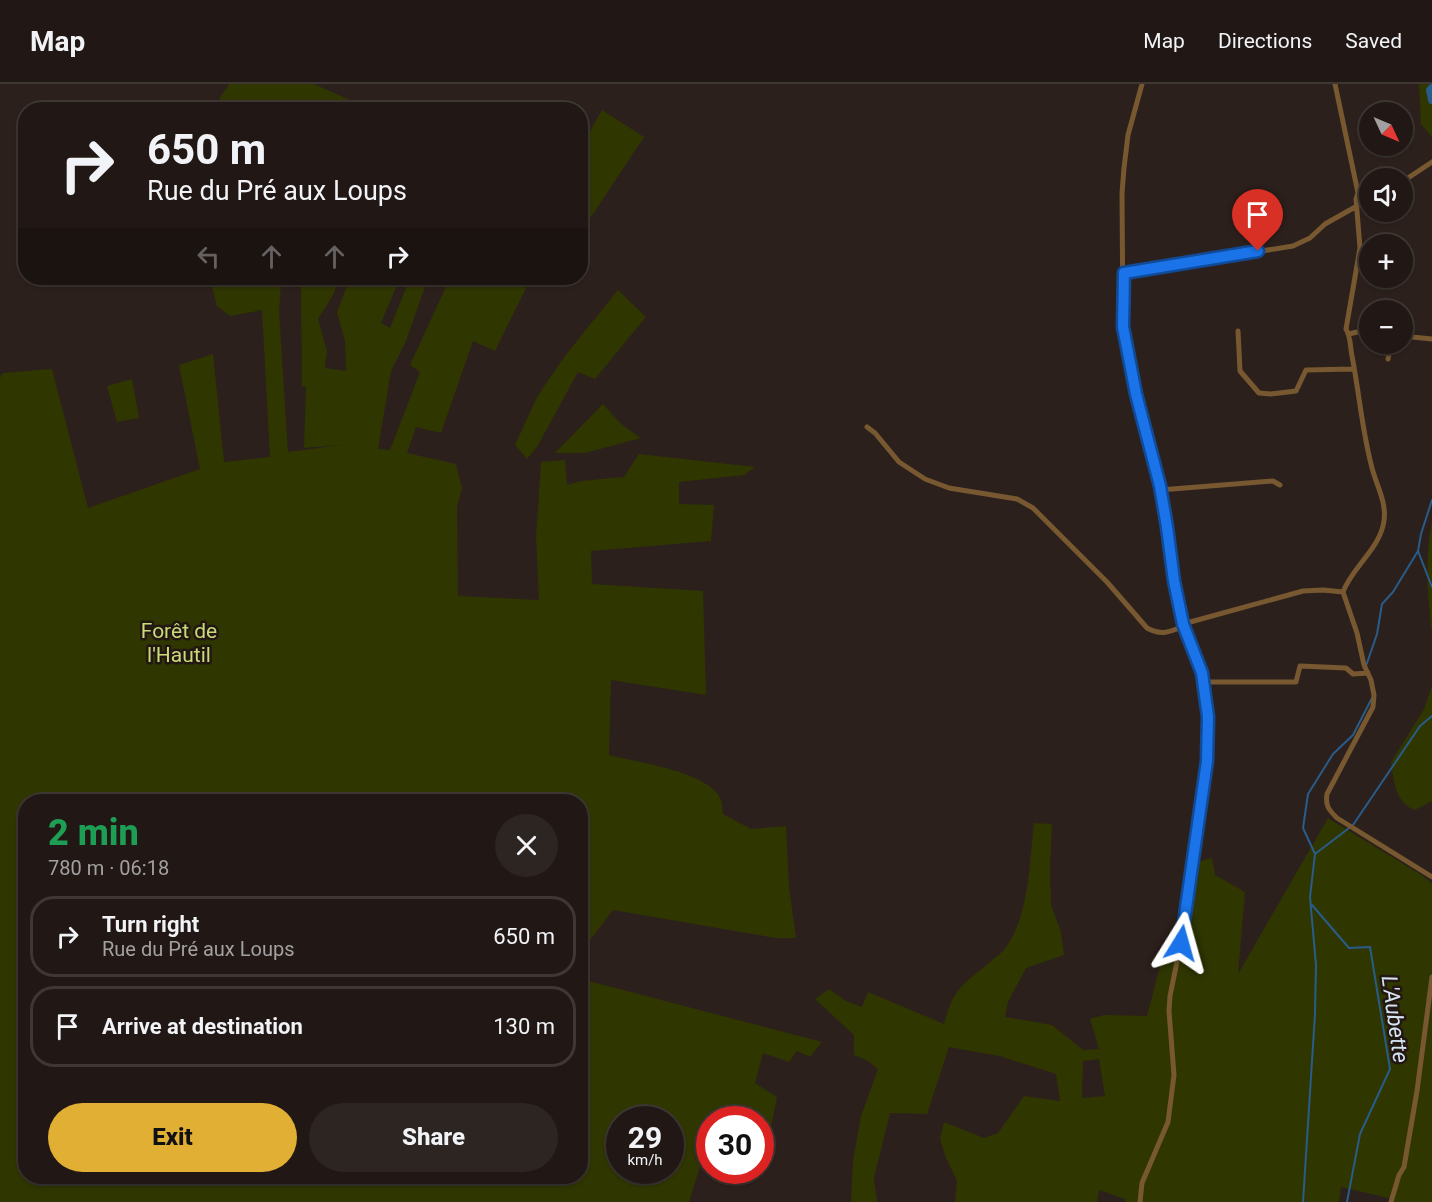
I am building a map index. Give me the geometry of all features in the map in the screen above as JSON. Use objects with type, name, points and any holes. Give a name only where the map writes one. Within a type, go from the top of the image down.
[{"type":"street","points":[[1140,1202],[1142,1183],[1167,1122],[1174,1075],[1170,996],[1182,937],[1207,761],[1208,717],[1204,682],[1183,625],[1160,490],[1136,394],[1123,327],[1124,168],[1128,135],[1142,84]]},
{"type":"street","points":[[1335,84],[1358,194],[1360,248],[1346,329],[1349,334],[1371,465],[1383,501],[1384,520],[1380,535],[1343,592]]},
{"type":"street","points":[[1413,175],[1431,163]]},
{"type":"street","points":[[1124,274],[1293,246],[1310,238],[1325,224],[1357,206]]},
{"type":"street","points":[[1238,331],[1240,371],[1259,393],[1296,391],[1306,370],[1354,369]]},
{"type":"street","points":[[1349,334],[1359,332]]},
{"type":"street","points":[[1413,337],[1432,339]]},
{"type":"street","points":[[1388,359],[1389,354]]},
{"type":"street","points":[[867,427],[875,433],[899,462],[925,479],[949,488],[1017,499],[1033,508],[1089,563],[1147,628],[1155,633],[1164,634],[1183,625],[1303,591],[1343,592]]},
{"type":"street","points":[[1160,490],[1273,481],[1280,484]]},
{"type":"street","points":[[1343,592],[1374,695],[1373,707],[1327,794],[1327,807],[1337,818],[1432,877]]},
{"type":"street","points":[[1204,682],[1296,682],[1300,666],[1346,668],[1353,674],[1368,673]]},
{"type":"street","points":[[1391,1202],[1399,1174],[1404,1167],[1432,977]]},
{"type":"green space","points":[[229,84],[314,84],[354,102],[230,102],[219,99]]},
{"type":"green space","points":[[1419,84],[1432,84],[1432,137],[1421,124]]},
{"type":"green space","points":[[602,110],[644,137],[588,221],[588,135]]},
{"type":"green space","name":"Forêt de l'Hautil","points":[[212,285],[281,285],[279,311],[288,452],[342,445],[304,448],[306,387],[302,386],[301,285],[337,285],[318,319],[327,351],[325,368],[346,371],[345,341],[337,312],[347,285],[397,285],[381,323],[390,328],[407,285],[426,285],[406,341],[391,371],[378,449],[390,450],[420,372],[410,365],[447,285],[528,285],[495,351],[473,341],[441,433],[416,427],[407,453],[456,464],[462,488],[457,507],[458,596],[539,600],[536,538],[541,462],[565,460],[567,485],[581,481],[624,477],[639,454],[755,467],[744,475],[679,482],[679,504],[714,505],[711,541],[591,551],[592,584],[703,591],[706,695],[611,680],[609,755],[654,765],[703,782],[714,790],[721,800],[723,814],[751,829],[786,826],[789,887],[796,938],[775,938],[613,910],[588,943],[588,794],[18,794],[18,1184],[588,1184],[588,981],[822,1042],[810,1057],[797,1051],[789,1062],[763,1053],[755,1083],[777,1097],[774,1112],[774,1106],[696,1106],[696,1180],[689,1202],[0,1202],[0,378],[3,373],[52,369],[88,508],[200,469],[179,365],[213,354],[224,462],[270,457],[262,310],[230,316],[217,306]]},
{"type":"green space","points":[[618,290],[646,317],[595,379],[578,372],[537,447],[527,459],[515,445],[537,397],[564,357]]},
{"type":"green space","points":[[132,379],[139,418],[117,422],[107,386]]},
{"type":"green space","points":[[603,404],[621,424],[641,438],[585,453],[555,453]]},
{"type":"green space","points":[[1432,521],[1432,633],[1428,549]]},
{"type":"green space","points":[[1432,686],[1432,801],[1415,810],[1408,807],[1399,797],[1391,762],[1424,709]]},
{"type":"green space","points":[[1328,818],[1423,876],[1432,884],[1432,1202],[1393,1202],[1393,1199],[1341,1187],[1339,1202],[1125,1202],[1125,1199],[1099,1190],[1097,1202],[955,1202],[957,1181],[940,1139],[944,1122],[984,1138],[998,1133],[1024,1096],[1060,1101],[1056,1074],[999,1056],[949,1047],[927,1114],[890,1113],[874,1178],[877,1202],[851,1202],[853,1161],[861,1116],[878,1069],[868,1061],[854,1055],[854,1035],[815,999],[829,989],[846,1001],[862,1007],[868,992],[944,1024],[955,995],[1006,947],[1014,934],[1027,887],[1034,823],[1052,824],[1051,905],[1061,932],[1064,955],[1026,968],[1008,1002],[1005,1017],[1052,1025],[1083,1050],[1099,1049],[1090,1019],[1104,1015],[1147,1016],[1159,970],[1197,862],[1212,858],[1215,875],[1245,892],[1238,974]],"holes":[[[1099,1059],[1105,1096],[1082,1098],[1083,1061]]]},
{"type":"waterway","points":[[1432,88],[1430,90],[1432,100]]},
{"type":"waterway","name":"L'Aubette","points":[[1366,666],[1377,634],[1382,604],[1393,592],[1418,551],[1432,500]]},
{"type":"waterway","name":"L'Aubette","points":[[1418,551],[1432,587]]},
{"type":"waterway","name":"L'Aubette","points":[[1303,1202],[1316,965],[1310,897],[1315,854],[1303,828],[1308,794],[1333,754],[1353,735],[1372,698]]},
{"type":"waterway","name":"L'Aubette","points":[[1315,854],[1353,825],[1420,726],[1432,716]]},
{"type":"waterway","name":"L'Aubette","points":[[1312,905],[1349,948],[1370,947],[1390,1069],[1360,1134],[1347,1202]]},
{"type":"route","points":[[1181,943],[1207,761],[1206,693],[1202,673],[1183,624],[1174,581],[1160,486],[1136,394],[1123,327],[1124,273],[1258,251]]}]
